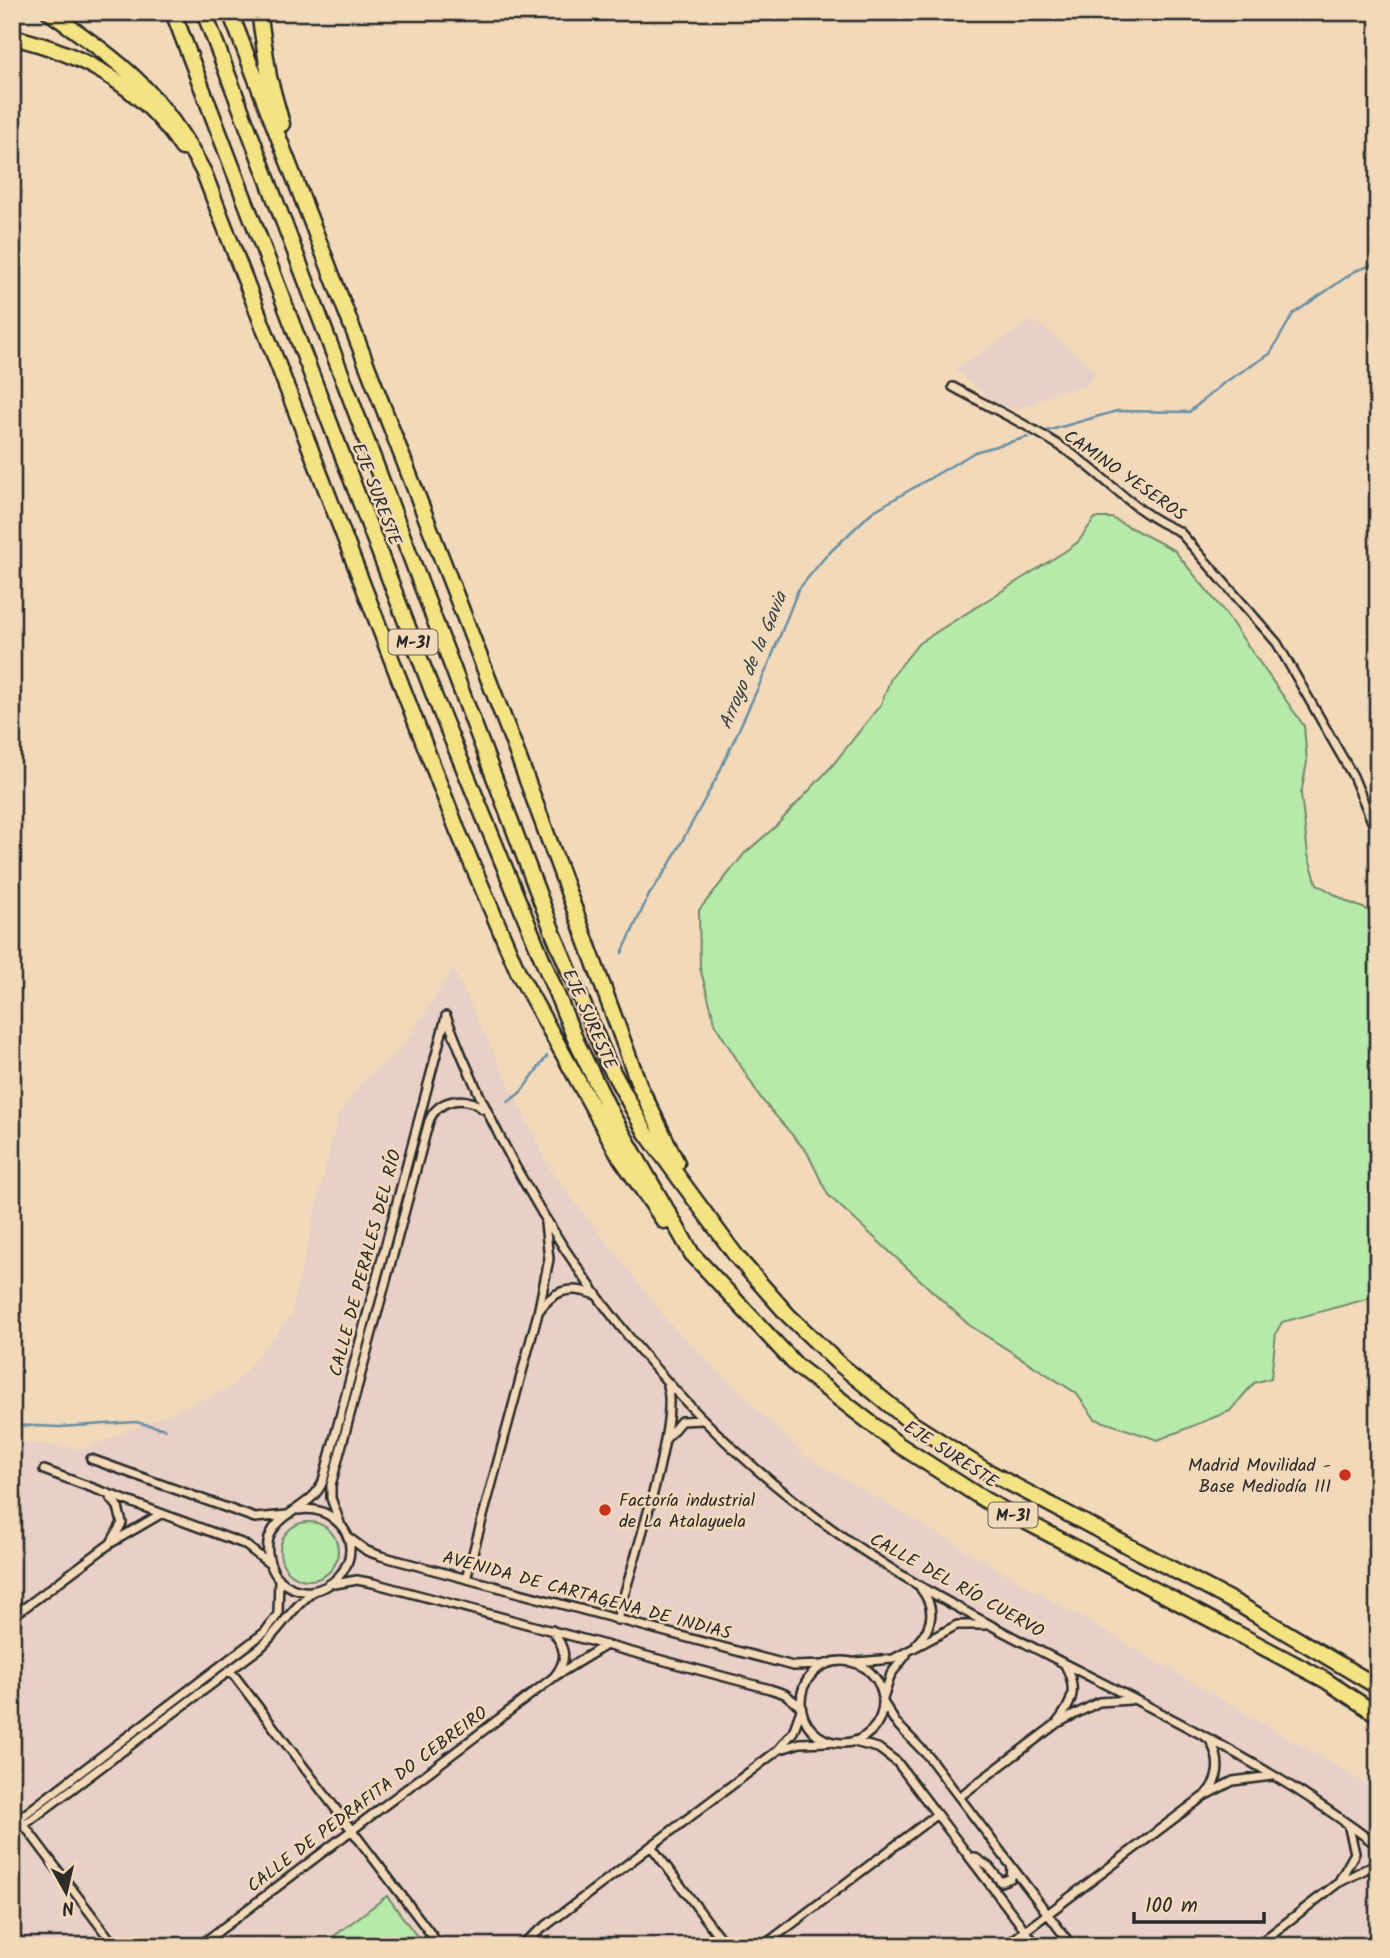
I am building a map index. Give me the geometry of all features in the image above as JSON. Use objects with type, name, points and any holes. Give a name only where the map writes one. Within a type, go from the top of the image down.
[{"type":"highway","points":[[49,12],[123,65],[162,105],[204,173],[457,829],[519,974],[620,1157],[659,1215],[692,1254]]},
{"type":"highway","name":"EJE SURESTE","points":[[173,12],[435,698],[576,1041],[612,1115],[692,1254],[797,1366],[900,1445],[985,1500],[1325,1680],[1378,1715]]},
{"type":"highway","name":"EJE SURESTE","points":[[204,12],[559,948],[608,1063],[646,1133],[715,1227],[788,1315],[837,1362],[913,1424],[985,1470],[1240,1605],[1378,1687]]},
{"type":"highway","points":[[230,12],[514,745],[640,1087],[660,1134],[715,1227]]},
{"type":"highway","points":[[259,12],[269,77],[299,186]]},
{"type":"highway","points":[[12,37],[64,51],[110,76],[129,90],[177,141],[223,227]]},
{"type":"street","name":"CAMINO YESEROS","points":[[953,387],[1078,459],[1123,496],[1166,526],[1179,531],[1277,643],[1353,776],[1378,836]]},
{"type":"street","name":"CALLE DEL RÍO CUERVO","points":[[446,1016],[486,1111],[545,1220],[593,1294],[665,1381],[765,1479],[851,1543],[919,1585],[1276,1776],[1378,1846]]},
{"type":"street","name":"CALLE DE PERALES DEL RÍO","points":[[299,1510],[317,1493],[326,1473],[446,1016]]},
{"type":"street","name":"CALLE DE PERALES DEL RÍO","points":[[340,1523],[331,1498],[331,1485],[429,1121],[437,1108],[456,1101],[477,1104],[486,1111]]},
{"type":"street","points":[[466,1579],[538,1313],[549,1259],[545,1220]]},
{"type":"street","points":[[538,1313],[557,1292],[570,1289],[593,1294]]},
{"type":"street","points":[[617,1620],[665,1441],[671,1403],[665,1381]]},
{"type":"street","points":[[665,1441],[681,1421],[702,1420]]},
{"type":"street","points":[[91,1459],[255,1518],[291,1514]]},
{"type":"street","points":[[44,1469],[109,1496],[251,1547],[271,1566],[279,1578],[295,1589],[313,1591]]},
{"type":"street","points":[[109,1496],[118,1507],[122,1523],[111,1543]]},
{"type":"street","points":[[271,1566],[269,1539],[281,1521],[299,1510],[320,1511],[340,1523],[348,1537],[350,1550],[346,1569],[331,1585]]},
{"type":"street","points":[[12,1617],[111,1543],[118,1541],[139,1524],[160,1515]]},
{"type":"street","name":"AVENIDA DE CARTAGENA DE INDIAS","points":[[348,1537],[375,1554],[617,1620],[793,1667],[823,1665]]},
{"type":"street","points":[[12,1834],[22,1822],[265,1632],[278,1614],[279,1578]]},
{"type":"street","points":[[12,1824],[22,1822],[230,1670],[268,1640],[300,1601],[313,1591],[358,1580],[779,1692],[801,1709],[812,1730],[834,1742]]},
{"type":"street","points":[[853,1742],[876,1726],[896,1666],[926,1633],[931,1617],[929,1602],[919,1585]]},
{"type":"street","points":[[519,1946],[777,1751],[793,1732],[801,1709],[802,1688],[823,1665],[888,1661],[957,1625],[994,1626]]},
{"type":"street","points":[[552,1630],[565,1651],[564,1661],[554,1677]]},
{"type":"street","name":"CALLE DE PEDRAFITA DO CEBREIRO","points":[[199,1946],[554,1677],[606,1645]]},
{"type":"street","points":[[852,1662],[867,1669],[875,1677],[883,1700],[896,1723],[928,1756],[1072,1946]]},
{"type":"street","points":[[1056,1724],[1068,1710],[1073,1696],[1073,1682],[1064,1663]]},
{"type":"street","points":[[230,1670],[440,1946]]},
{"type":"street","points":[[959,1797],[1056,1724],[1099,1702],[1137,1701]]},
{"type":"street","points":[[1005,1946],[1212,1788],[1218,1770],[1217,1755],[1210,1740]]},
{"type":"street","points":[[777,1751],[800,1743],[834,1742],[853,1742],[885,1751],[904,1770],[1037,1946]]},
{"type":"street","points":[[1204,1796],[1244,1778],[1276,1776]]},
{"type":"street","points":[[12,1809],[116,1946]]},
{"type":"street","points":[[763,1946],[937,1814]]},
{"type":"street","points":[[1338,1883],[1355,1853],[1348,1823]]},
{"type":"street","points":[[651,1846],[726,1946]]},
{"type":"street","points":[[967,1853],[989,1867],[1001,1882],[1012,1878],[1012,1867]]},
{"type":"street","points":[[1256,1946],[1338,1883],[1378,1863]]},
{"type":"shaded area","points":[[1034,320],[1096,372],[1086,386],[1057,392],[1018,409],[996,404],[954,369]]},
{"type":"shaded area","points":[[453,969],[551,1171],[670,1324],[803,1455],[1358,1779],[1378,1794],[1378,1946],[12,1946],[12,1441],[85,1449],[231,1388],[291,1316],[338,1116],[361,1083],[404,1046]]},
{"type":"green space","points":[[1095,518],[1112,518],[1174,550],[1223,610],[1304,726],[1307,762],[1301,794],[1308,855],[1317,884],[1348,902],[1378,914],[1378,1296],[1282,1322],[1276,1333],[1271,1378],[1254,1383],[1230,1411],[1158,1440],[1095,1419],[1076,1393],[969,1325],[828,1195],[807,1152],[762,1100],[716,1026],[700,968],[699,910],[744,854],[775,827],[831,767],[881,704],[891,678],[919,643],[1064,552],[1078,542]]},
{"type":"green space","points":[[303,1522],[315,1522],[330,1530],[338,1545],[338,1557],[330,1572],[315,1580],[303,1580],[288,1572],[280,1557],[280,1545],[288,1530]]},
{"type":"green space","points":[[387,1896],[424,1946],[321,1946]]},
{"type":"waterway","name":"Arroyo de la Gavia","points":[[1047,431],[1117,411],[1189,412],[1225,382],[1270,354],[1293,314],[1355,271],[1378,263]]},
{"type":"waterway","name":"Arroyo de la Gavia","points":[[622,953],[649,895],[668,867],[718,775],[768,666],[798,590],[825,557],[872,512],[975,452],[1028,437]]},
{"type":"waterway","name":"Arroyo de la Gavia","points":[[508,1102],[521,1092],[547,1056]]},
{"type":"waterway","name":"Arroyo de la Gavia","points":[[12,1425],[60,1427],[136,1422],[165,1429]]},
{"type":"place","name":"Madrid Movilidad - Base Mediodía III","points":[[1345,1475]]},
{"type":"place","name":"Factoría industrial de La Atalayuela","points":[[605,1510]]}]
